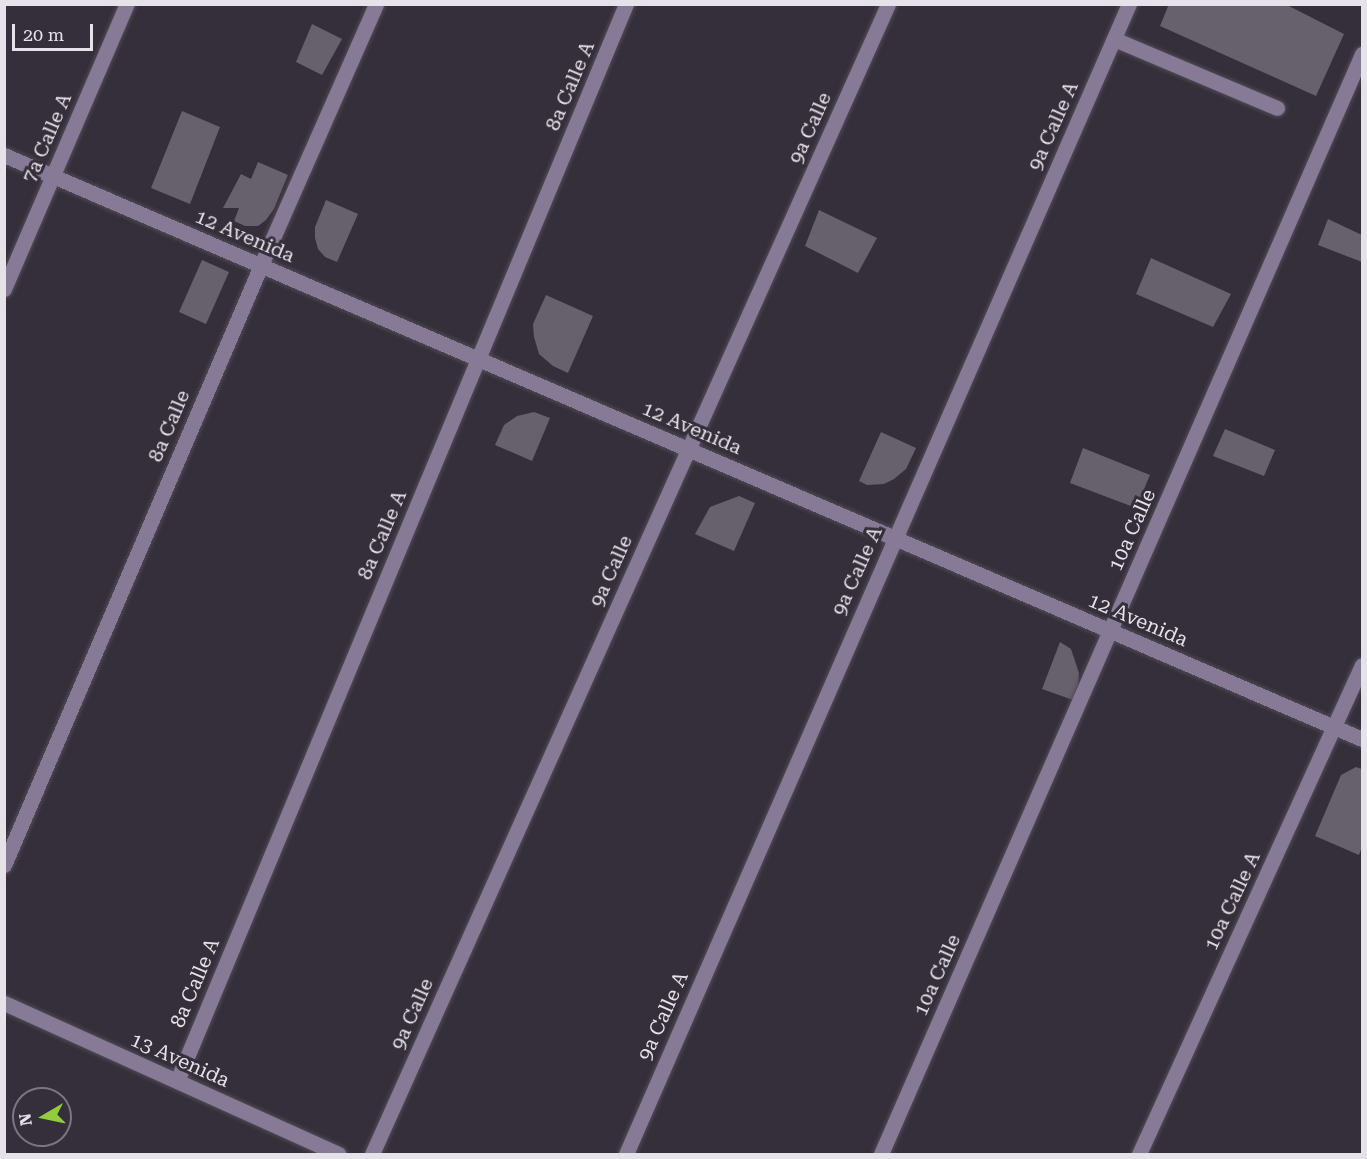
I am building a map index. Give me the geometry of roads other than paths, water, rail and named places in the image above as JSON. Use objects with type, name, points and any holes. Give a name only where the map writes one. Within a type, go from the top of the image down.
[{"type":"street","name":"7a Calle A","points":[[4,289],[127,4]]},
{"type":"street","name":"8a Calle","points":[[4,865],[261,265],[376,4]]},
{"type":"street","name":"8a Calle A","points":[[177,1081],[627,4]]},
{"type":"street","name":"9a Calle","points":[[372,1155],[888,4]]},
{"type":"street","name":"9a Calle A","points":[[626,1155],[1129,4]]},
{"type":"street","points":[[1114,39],[1277,108]]},
{"type":"street","name":"10a Calle","points":[[881,1155],[1362,54]]},
{"type":"street","name":"12 Avenida","points":[[4,155],[1362,739]]},
{"type":"street","name":"10a Calle A","points":[[1139,1155],[1362,665]]},
{"type":"street","name":"13 Avenida","points":[[4,1003],[338,1155]]}]
